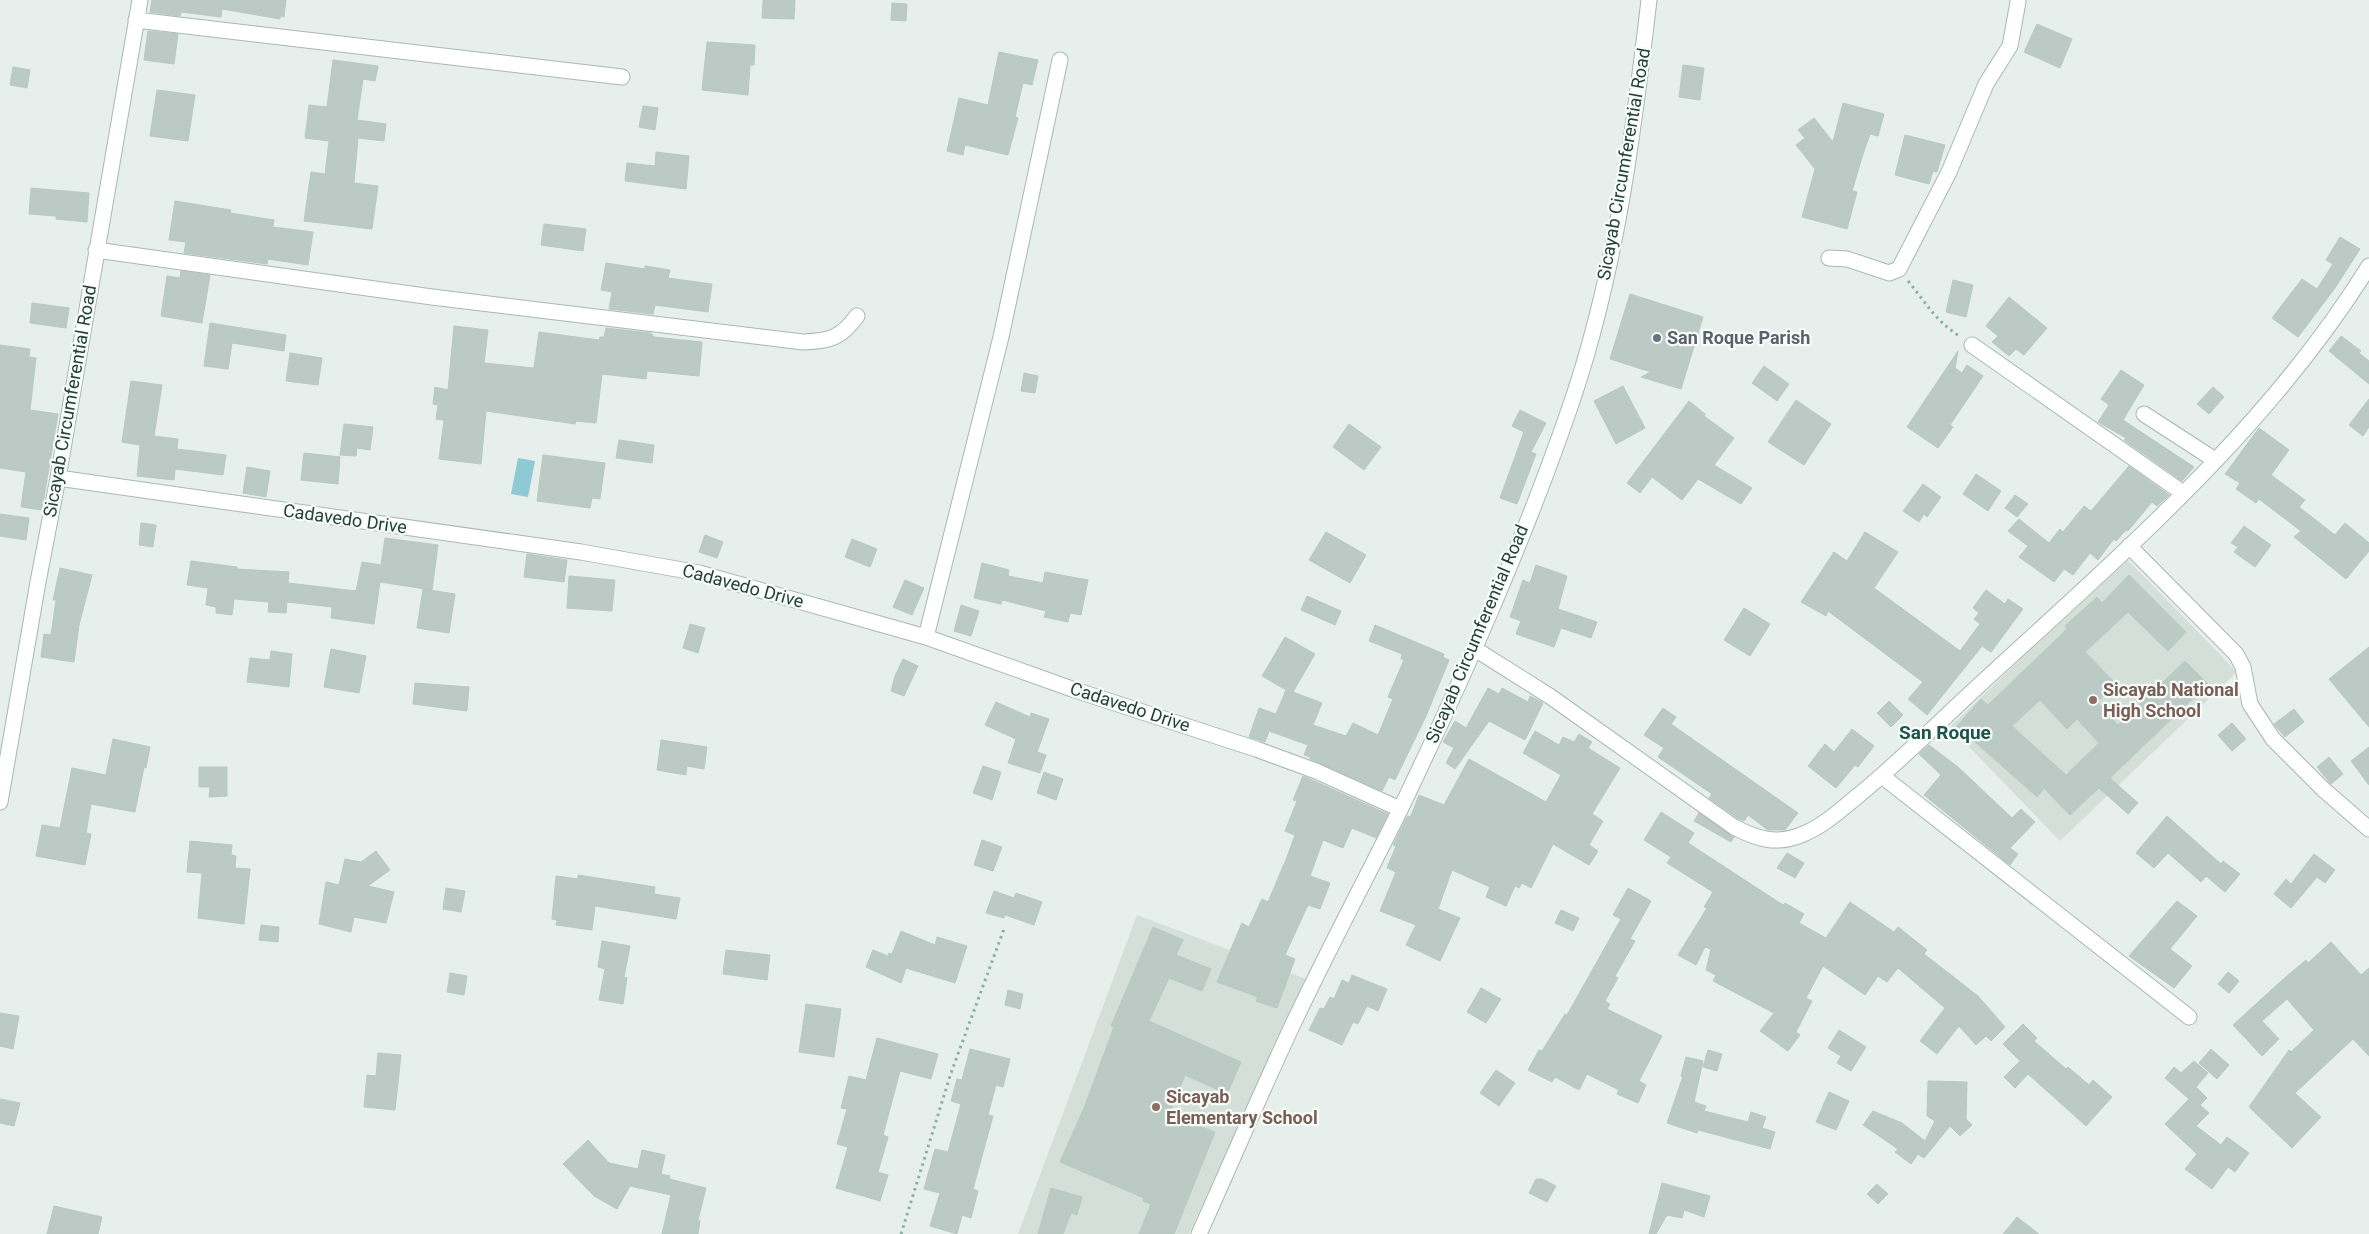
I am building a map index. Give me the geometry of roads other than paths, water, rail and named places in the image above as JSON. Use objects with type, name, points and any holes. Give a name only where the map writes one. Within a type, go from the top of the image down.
[{"type":"street","name":"Sicayab Circumferential Road","points":[[0,802],[140,0]]},
{"type":"street","name":"Sicayab Circumferential Road","points":[[1199,1234],[1295,1022],[1400,809],[1475,649],[1570,409],[1591,336],[1616,230],[1636,111],[1649,0]]},
{"type":"street","points":[[1830,258],[1847,259],[1889,273],[1898,269],[1948,172],[1986,84],[2010,46],[2018,2]]},
{"type":"street","points":[[136,20],[622,77]]},
{"type":"street","points":[[926,637],[1004,327],[1060,60]]},
{"type":"street","points":[[96,250],[432,297],[803,342],[824,341],[845,332],[856,316]]},
{"type":"street","points":[[1475,649],[1604,734],[1686,794],[1754,837],[1786,839],[1801,835],[1824,824],[1882,776],[2129,546],[2183,493],[2245,429],[2303,360],[2369,266]]},
{"type":"street","points":[[1972,345],[2183,493]]},
{"type":"street","points":[[2144,414],[2215,460]]},
{"type":"street","name":"Cadavedo Drive","points":[[58,478],[582,552],[699,573],[926,637],[1072,689],[1256,749],[1316,771],[1400,809]]},
{"type":"street","points":[[2129,546],[2236,654],[2243,667],[2250,704],[2273,739],[2323,789],[2369,829]]},
{"type":"street","points":[[1882,776],[2189,1017]]},
{"type":"water","points":[[518,458],[535,461],[528,497],[511,494]]},
{"type":"place","name":"San Roque Parish","points":[[1657,338]]},
{"type":"place","name":"Sicayab National High School","points":[[2093,700]]},
{"type":"place","name":"Sicayab Elementary School","points":[[1156,1107]]},
{"type":"district","name":"San Roque","points":[[1945,732]]}]
